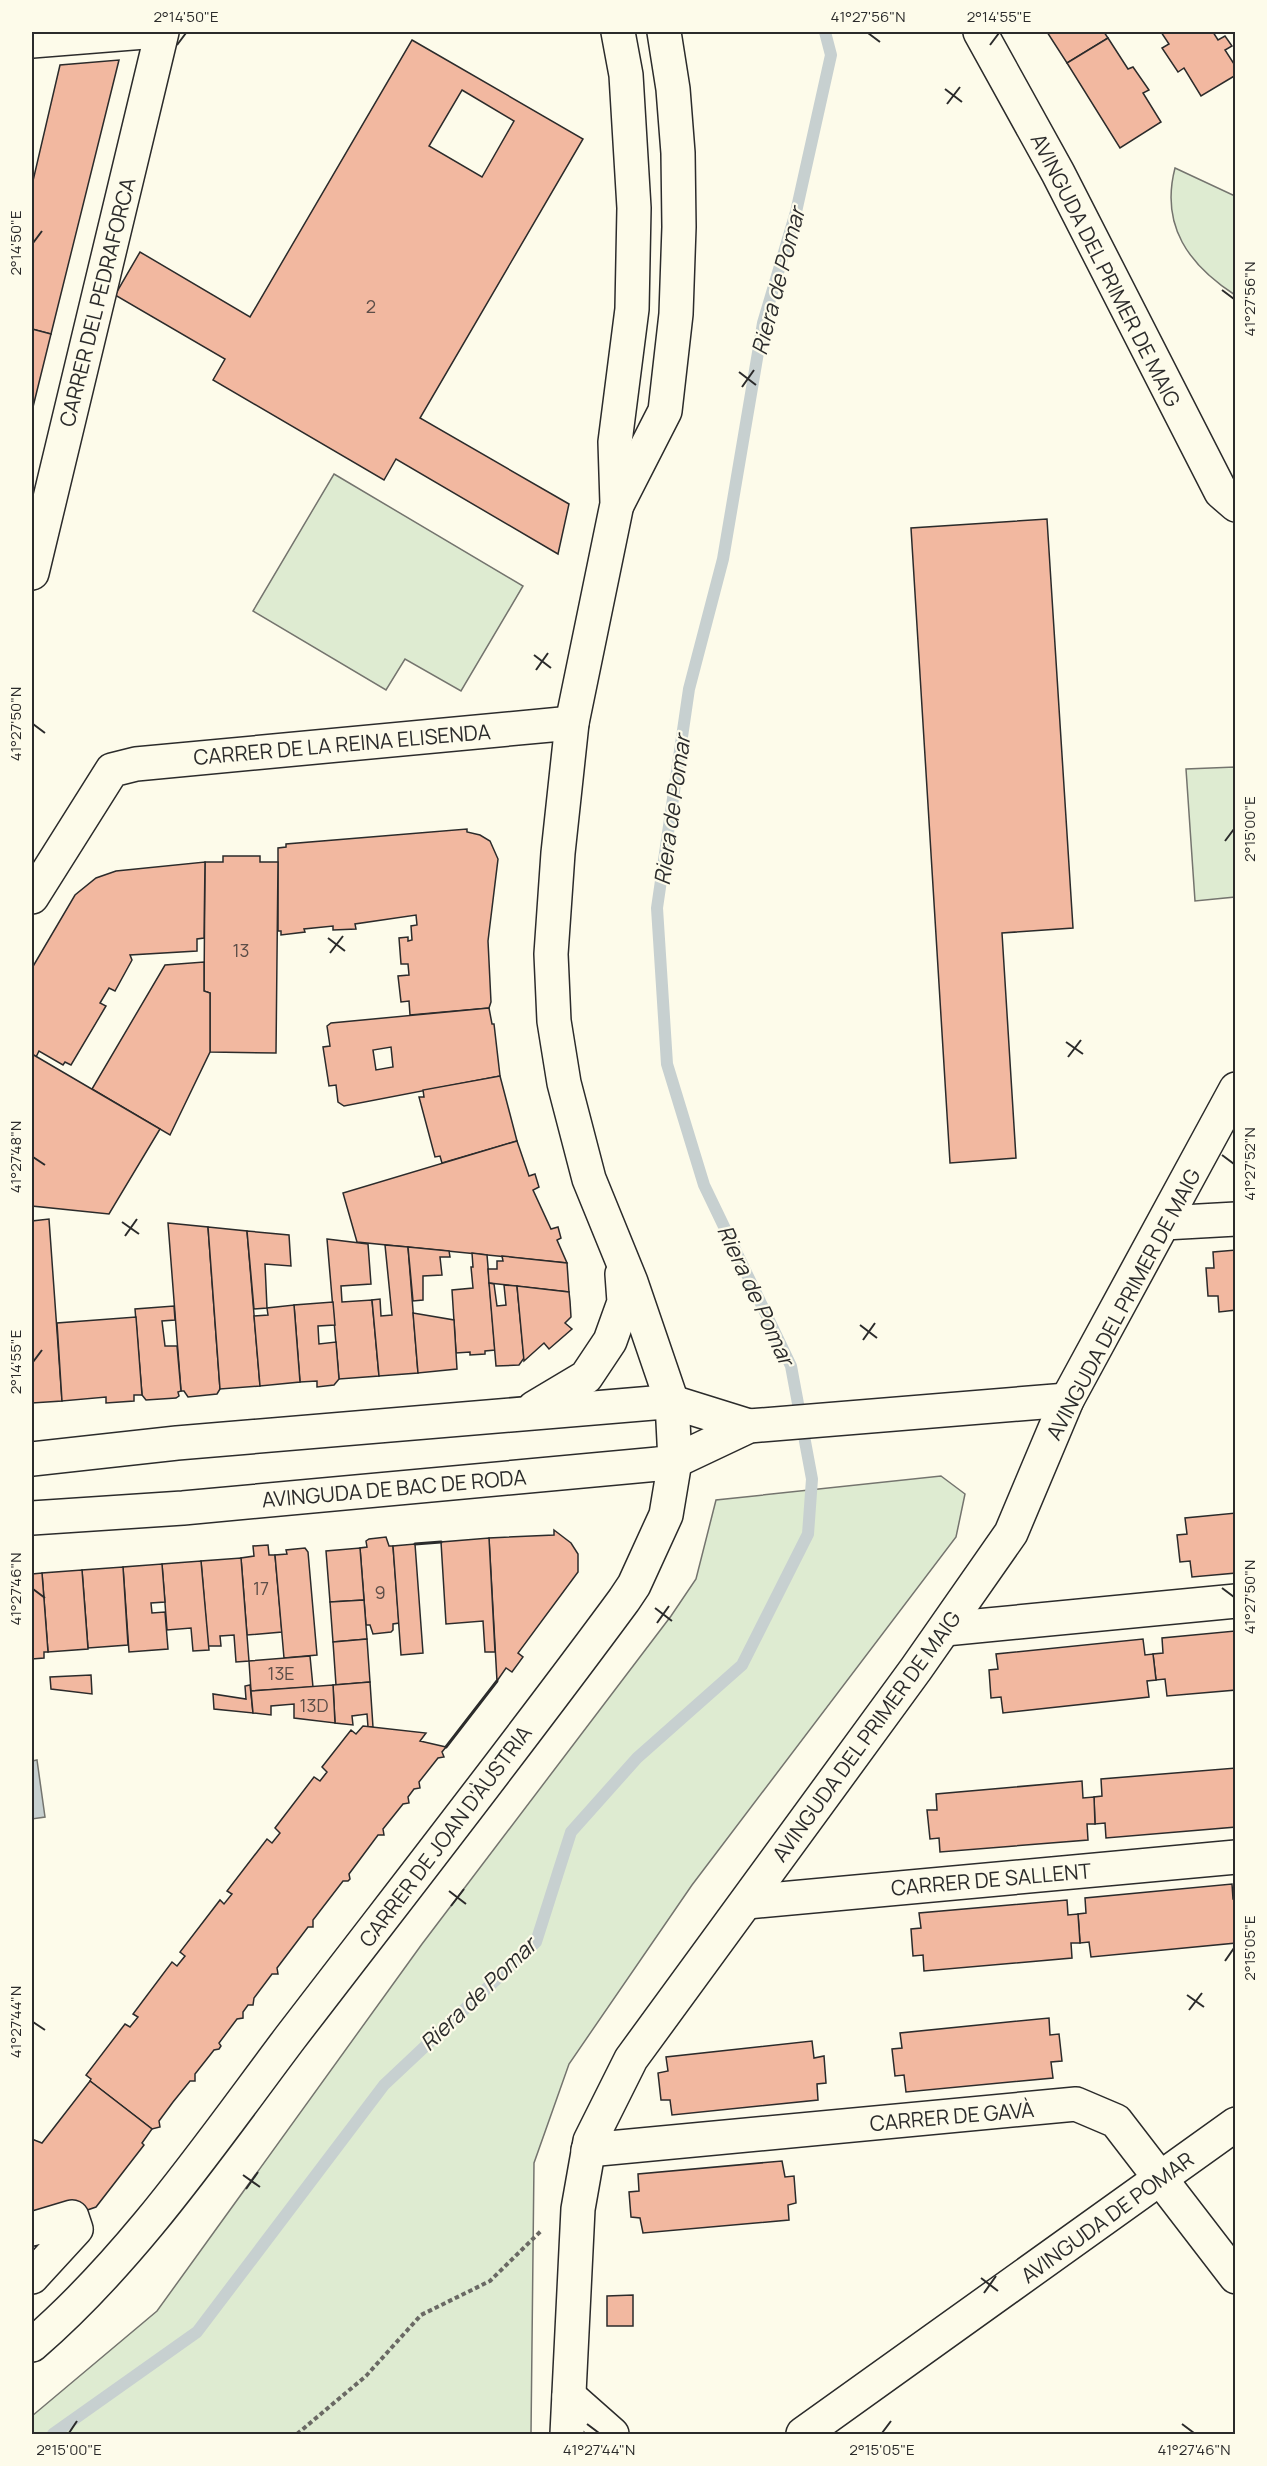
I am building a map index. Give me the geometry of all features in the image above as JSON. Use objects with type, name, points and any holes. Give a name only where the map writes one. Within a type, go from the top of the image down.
[{"type":"street","points":[[32,41],[145,32]]},
{"type":"street","name":"CARRER DEL PEDRAFORCA","points":[[32,573],[162,32]]},
{"type":"street","name":"CARRER DE JOAN D'ÀUSTRIA","points":[[32,2344],[68,2313],[114,2264],[169,2195],[624,1600],[634,1585],[666,1515],[675,1461],[672,1402],[637,1297],[589,1179],[564,1083],[554,1021],[551,954],[558,853],[572,723],[617,504],[615,442],[632,309],[634,208],[626,75],[618,32]]},
{"type":"street","name":"CARRER DE JOAN D'ÀUSTRIA","points":[[617,504],[665,411],[676,314],[680,228],[678,153],[673,89],[664,32]]},
{"type":"street","name":"AVINGUDA DEL PRIMER DE MAIG","points":[[980,32],[1058,173],[1221,492],[1236,505]]},
{"type":"street","name":"CARRER DE LA REINA ELISENDA","points":[[32,897],[112,770],[136,764],[572,723]]},
{"type":"street","name":"AVINGUDA DEL PRIMER DE MAIG","points":[[567,2434],[578,2209],[590,2141],[631,2059],[945,1629],[1011,1533],[1067,1400],[1236,1089]]},
{"type":"street","points":[[1164,1223],[1236,1219]]},
{"type":"street","name":"CARRER DE JOAN D'ÀUSTRIA","points":[[524,1414],[586,1377],[610,1341],[624,1302],[621,1261]]},
{"type":"street","name":"AVINGUDA DE BAC DE RODA","points":[[32,1518],[183,1508],[675,1461],[749,1426],[1067,1400]]},
{"type":"street","name":"AVINGUDA DE BAC DE RODA","points":[[32,1460],[177,1443],[672,1402],[749,1426]]},
{"type":"street","points":[[945,1629],[1236,1601]]},
{"type":"street","name":"CARRER DE SALLENT","points":[[747,1902],[1236,1857]]},
{"type":"street","name":"CARRER DE GAVÀ","points":[[588,2150],[1076,2104],[1116,2121],[1236,2277]]},
{"type":"street","name":"AVINGUDA DE POMAR","points":[[803,2434],[1236,2124]]},
{"type":"street","points":[[32,2229],[72,2217],[76,2229],[32,2277]]},
{"type":"street","points":[[569,2396],[612,2434]]},
{"type":"path","points":[[297,2434],[366,2376],[421,2315],[490,2280],[543,2229],[578,2209]]},
{"type":"green space","points":[[1175,168],[1235,196],[1235,295],[1204,271],[1182,242],[1175,226],[1172,208],[1171,189]]},
{"type":"green space","points":[[334,474],[523,586],[461,691],[405,659],[386,690],[253,611]]},
{"type":"green space","points":[[1235,767],[1235,897],[1195,901],[1186,769]]},
{"type":"green space","points":[[941,1476],[965,1494],[956,1537],[692,1885],[569,2064],[534,2163],[531,2434],[32,2434],[32,2416],[157,2311],[422,1944],[671,1616],[696,1579],[716,1500]]},
{"type":"shaded area","points":[[37,1760],[45,1817],[32,1819],[32,1761]]},
{"type":"building","points":[[1047,32],[1104,32],[1108,38],[1067,63]]},
{"type":"building","points":[[1161,32],[1213,32],[1218,40],[1225,36],[1232,46],[1225,50],[1236,67],[1236,75],[1201,96],[1184,68],[1178,72],[1162,48],[1169,44]]},
{"type":"building","points":[[1108,38],[1128,69],[1133,67],[1149,90],[1143,93],[1161,122],[1120,148],[1067,63]]},
{"type":"building","points":[[412,40],[583,139],[420,418],[569,504],[558,554],[396,459],[384,480],[213,380],[225,359],[115,295],[140,252],[250,317]],"holes":[[[462,90],[514,121],[482,177],[429,146]]]},
{"type":"building","points":[[119,60],[51,334],[32,329],[32,185],[60,65]]},
{"type":"building","points":[[32,329],[51,334],[32,411]]},
{"type":"building","points":[[1047,519],[1073,928],[1002,933],[1016,1158],[950,1163],[911,528]]},
{"type":"building","points":[[467,829],[467,832],[480,835],[490,841],[498,859],[488,941],[491,1002],[489,1008],[410,1015],[409,1001],[401,1002],[398,976],[409,975],[408,964],[401,964],[399,938],[408,937],[408,941],[412,940],[411,926],[417,925],[416,915],[355,924],[356,929],[333,930],[333,926],[304,929],[305,932],[281,935],[281,931],[278,931],[278,848],[286,847],[286,844]]},
{"type":"building","points":[[223,856],[260,856],[260,862],[278,862],[276,1053],[210,1052],[210,993],[204,991],[205,862],[223,862]]},
{"type":"building","points":[[205,862],[204,938],[197,939],[197,951],[130,955],[132,960],[115,991],[109,988],[100,1003],[106,1006],[71,1065],[65,1062],[63,1065],[39,1051],[36,1057],[32,1054],[32,968],[75,895],[96,878],[116,871]]},
{"type":"building","points":[[204,962],[204,991],[210,993],[210,1052],[170,1135],[92,1089],[165,965]]},
{"type":"building","points":[[489,1008],[492,1024],[494,1024],[500,1076],[344,1106],[338,1102],[336,1085],[329,1086],[323,1047],[330,1046],[327,1026],[331,1023]],"holes":[[[391,1047],[393,1067],[376,1070],[373,1050]]]},
{"type":"building","points":[[32,1054],[160,1129],[109,1214],[32,1206]]},
{"type":"building","points":[[500,1076],[517,1141],[442,1163],[440,1156],[435,1157],[419,1097],[424,1097],[423,1090]]},
{"type":"building","points":[[517,1141],[529,1176],[535,1174],[539,1187],[533,1190],[551,1229],[558,1227],[561,1238],[557,1240],[567,1263],[357,1242],[343,1193]]},
{"type":"building","points":[[49,1219],[62,1401],[32,1403],[32,1221]]},
{"type":"building","points":[[168,1223],[208,1227],[220,1389],[217,1394],[188,1397],[184,1391],[181,1391]]},
{"type":"building","points":[[208,1227],[247,1231],[260,1386],[220,1389]]},
{"type":"building","points":[[247,1231],[289,1235],[291,1266],[265,1264],[267,1308],[254,1309]]},
{"type":"building","points":[[327,1239],[368,1244],[371,1284],[341,1286],[342,1302],[372,1300],[379,1376],[339,1379]]},
{"type":"building","points":[[385,1245],[408,1247],[418,1373],[379,1376],[372,1300],[380,1299],[381,1316],[392,1315]]},
{"type":"building","points":[[408,1247],[449,1251],[450,1257],[440,1257],[442,1275],[423,1276],[423,1300],[413,1301]]},
{"type":"building","points":[[1236,1250],[1236,1310],[1219,1312],[1218,1296],[1208,1296],[1206,1268],[1214,1268],[1213,1252]]},
{"type":"building","points":[[472,1253],[487,1255],[495,1350],[485,1351],[485,1354],[470,1355],[470,1352],[456,1353],[452,1290],[473,1288]]},
{"type":"building","points":[[502,1256],[567,1263],[569,1292],[489,1283],[488,1269],[497,1269],[497,1261],[503,1261]]},
{"type":"building","points":[[489,1283],[494,1284],[497,1306],[506,1305],[504,1285],[517,1286],[524,1358],[519,1365],[496,1366]]},
{"type":"building","points":[[517,1286],[569,1292],[570,1301],[571,1317],[565,1323],[572,1329],[549,1349],[544,1343],[524,1361]]},
{"type":"building","points":[[333,1302],[335,1325],[318,1326],[319,1344],[336,1342],[339,1379],[334,1385],[317,1387],[317,1381],[300,1382],[294,1305]]},
{"type":"building","points":[[294,1305],[300,1382],[260,1386],[254,1316],[268,1315],[267,1308]]},
{"type":"building","points":[[174,1306],[175,1320],[162,1321],[165,1346],[177,1346],[181,1391],[178,1392],[179,1396],[176,1398],[146,1400],[142,1395],[135,1309]]},
{"type":"building","points":[[413,1313],[454,1320],[457,1369],[418,1373]]},
{"type":"building","points":[[136,1317],[142,1395],[134,1395],[134,1401],[106,1403],[106,1397],[62,1401],[57,1323]]},
{"type":"building","points":[[1236,1513],[1236,1573],[1192,1577],[1190,1561],[1180,1562],[1177,1535],[1187,1534],[1185,1518]]},
{"type":"building","points":[[554,1530],[571,1543],[578,1554],[578,1572],[518,1653],[523,1657],[512,1672],[506,1668],[497,1681],[489,1538],[554,1535]]},
{"type":"building","points":[[386,1537],[389,1546],[393,1546],[399,1623],[393,1624],[391,1632],[373,1634],[370,1625],[366,1625],[360,1548],[367,1547],[366,1541],[369,1539]]},
{"type":"building","points":[[489,1538],[495,1652],[485,1652],[483,1621],[446,1624],[441,1542]]},
{"type":"building","points":[[415,1544],[423,1653],[401,1655],[393,1546]]},
{"type":"building","points":[[268,1545],[269,1555],[275,1555],[282,1632],[247,1635],[241,1558],[254,1556],[253,1546]]},
{"type":"building","points":[[305,1548],[308,1552],[317,1655],[284,1658],[275,1555],[287,1554],[286,1550]]},
{"type":"building","points":[[360,1548],[364,1600],[330,1602],[326,1551]]},
{"type":"building","points":[[241,1558],[249,1661],[236,1662],[234,1635],[220,1636],[221,1646],[208,1646],[201,1561]]},
{"type":"building","points":[[201,1561],[209,1650],[193,1651],[191,1628],[167,1630],[162,1564]]},
{"type":"building","points":[[162,1564],[165,1602],[151,1603],[152,1613],[165,1612],[168,1649],[129,1652],[123,1567]]},
{"type":"building","points":[[123,1567],[128,1645],[88,1648],[82,1570]]},
{"type":"building","points":[[82,1570],[88,1649],[48,1652],[42,1573]]},
{"type":"building","points":[[42,1573],[48,1652],[44,1652],[44,1658],[32,1659],[32,1574]]},
{"type":"building","points":[[364,1600],[367,1639],[333,1642],[330,1602]]},
{"type":"building","points":[[1235,1631],[1236,1690],[1167,1696],[1165,1679],[1156,1680],[1153,1654],[1163,1653],[1162,1638]]},
{"type":"building","points":[[367,1639],[370,1682],[336,1685],[333,1642]]},
{"type":"building","points":[[1143,1639],[1145,1655],[1153,1654],[1156,1680],[1147,1681],[1149,1697],[1003,1713],[1001,1697],[991,1698],[989,1670],[998,1669],[996,1654]]},
{"type":"building","points":[[310,1656],[313,1687],[251,1691],[249,1661]]},
{"type":"building","points":[[91,1675],[92,1694],[51,1689],[50,1677]]},
{"type":"building","points":[[370,1682],[373,1727],[368,1727],[367,1714],[352,1716],[353,1725],[335,1723],[333,1685]]},
{"type":"building","points":[[250,1685],[253,1713],[214,1709],[213,1694],[246,1699],[245,1686]]},
{"type":"building","points":[[333,1685],[335,1723],[294,1718],[294,1704],[271,1706],[271,1715],[253,1713],[251,1691]]},
{"type":"building","points":[[363,1726],[426,1733],[420,1741],[446,1747],[442,1752],[444,1757],[438,1758],[419,1782],[420,1788],[414,1789],[408,1797],[409,1803],[403,1804],[383,1829],[384,1835],[378,1835],[349,1874],[350,1879],[343,1881],[313,1920],[313,1927],[308,1927],[277,1968],[278,1974],[272,1974],[254,1998],[253,2005],[248,2005],[243,2012],[243,2018],[237,2019],[219,2043],[221,2046],[219,2049],[214,2050],[195,2074],[195,2081],[190,2081],[173,2102],[159,2121],[160,2127],[152,2129],[90,2081],[91,2079],[86,2075],[125,2024],[130,2027],[138,2017],[133,2014],[172,1962],[177,1966],[185,1956],[180,1952],[220,1900],[224,1904],[232,1894],[227,1891],[267,1839],[272,1843],[280,1833],[275,1828],[314,1777],[320,1781],[327,1772],[322,1767],[351,1730],[356,1734]]},
{"type":"building","points":[[1236,1768],[1236,1827],[1106,1838],[1105,1823],[1095,1824],[1094,1797],[1102,1796],[1101,1779]]},
{"type":"building","points":[[1082,1781],[1083,1798],[1094,1797],[1095,1824],[1087,1824],[1088,1840],[940,1852],[939,1838],[930,1839],[927,1810],[937,1810],[936,1794]]},
{"type":"building","points":[[1232,1884],[1233,1899],[1236,1899],[1236,1943],[1091,1957],[1089,1942],[1080,1943],[1078,1914],[1086,1913],[1085,1898]]},
{"type":"building","points":[[1067,1900],[1068,1915],[1078,1914],[1080,1943],[1071,1943],[1072,1958],[924,1971],[923,1955],[913,1956],[911,1929],[921,1928],[919,1913]]},
{"type":"building","points":[[1049,2018],[1050,2035],[1059,2034],[1062,2061],[1051,2062],[1053,2078],[906,2092],[904,2075],[895,2076],[892,2049],[902,2048],[900,2033]]},
{"type":"building","points":[[812,2041],[814,2058],[824,2056],[826,2083],[817,2084],[818,2100],[672,2115],[670,2100],[661,2100],[658,2073],[668,2071],[666,2057]]},
{"type":"building","points":[[90,2081],[152,2129],[142,2143],[144,2145],[96,2207],[32,2229],[32,2139],[42,2143]]},
{"type":"building","points":[[782,2161],[785,2177],[794,2176],[796,2203],[788,2205],[789,2220],[643,2233],[640,2218],[631,2217],[629,2192],[639,2191],[638,2174]]},
{"type":"building","points":[[633,2295],[633,2326],[607,2326],[607,2296]]},
{"type":"waterway","name":"Riera de Pomar","points":[[53,2434],[197,2332],[384,2085],[536,1942],[571,1832],[637,1758],[742,1665],[808,1534],[812,1479],[791,1366],[704,1185],[667,1064],[657,908],[689,689],[723,559],[763,323],[796,212],[831,55],[825,32]]},
{"type":"wall","points":[[415,1544],[441,1542]]},
{"type":"wall","points":[[446,1747],[497,1681]]}]
